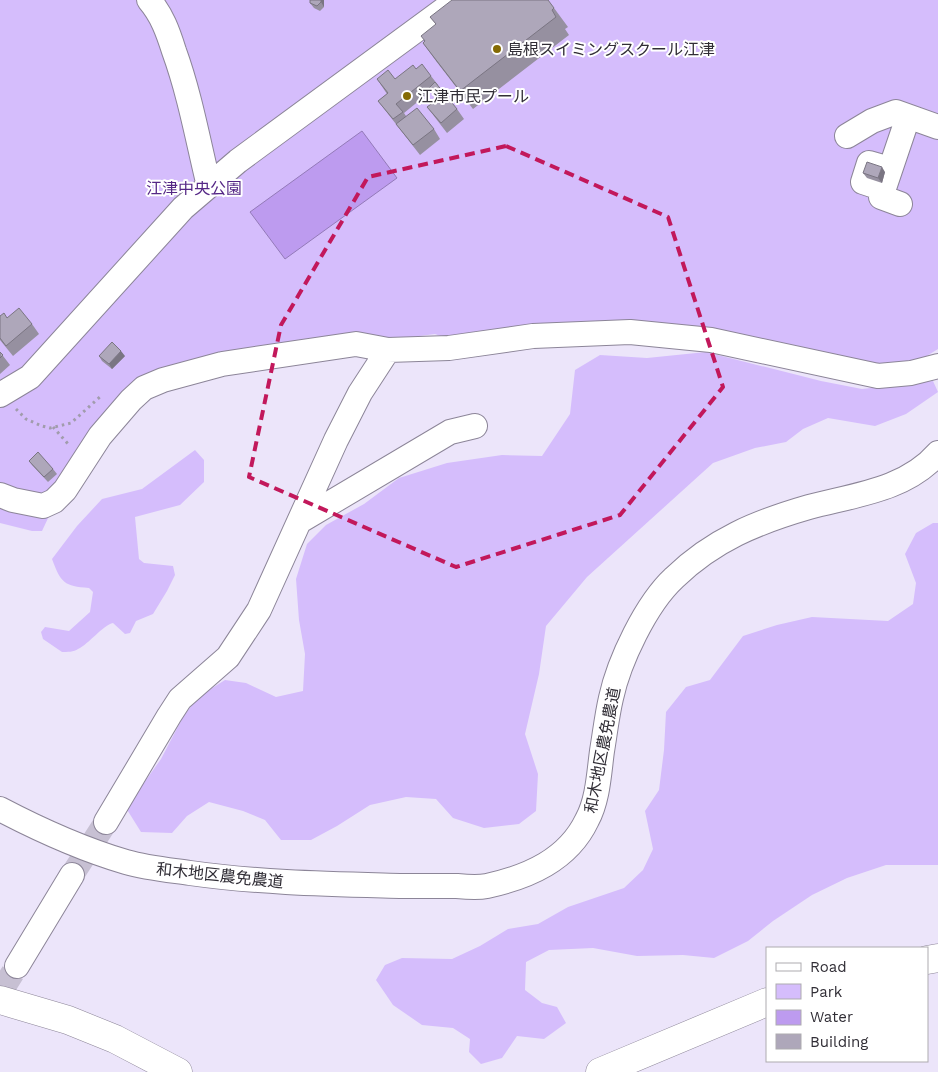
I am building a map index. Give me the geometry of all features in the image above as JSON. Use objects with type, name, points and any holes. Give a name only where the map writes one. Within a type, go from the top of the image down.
[{"type":"highway","points":[[0,1000],[68,1020],[115,1039],[178,1072]]},
{"type":"highway","points":[[600,1072],[766,1002]]},
{"type":"street","points":[[149,0],[158,10],[165,24],[186,86],[209,186]]},
{"type":"street","points":[[2,394],[30,377],[183,208],[238,160],[457,0]]},
{"type":"street","points":[[847,136],[872,121],[896,112],[938,127]]},
{"type":"street","points":[[891,187],[908,116]]},
{"type":"street","points":[[0,496],[43,506],[54,501],[65,490],[100,436],[131,400],[144,388],[162,380],[222,364],[356,344],[388,350],[448,348],[506,339],[565,333],[630,332],[711,340],[878,376],[911,373],[938,366]]},
{"type":"street","points":[[106,822],[180,699],[228,656],[242,638],[259,610],[336,440],[370,376],[388,350]]},
{"type":"street","points":[[300,521],[450,432],[475,426]]},
{"type":"street","name":"和木地区農免農道","points":[[0,809],[56,837],[126,862],[230,878],[315,884],[482,887],[525,875],[546,865],[564,853],[588,819],[595,798],[611,697],[617,677],[631,642],[645,616],[672,579],[711,547],[732,535],[771,519],[809,507],[891,486],[929,463],[938,453]]},
{"type":"street","points":[[17,966],[72,875]]},
{"type":"path","points":[[2,394],[22,416],[50,428],[71,423],[102,396]]},
{"type":"highlighted area","points":[[506,146],[668,217],[723,387],[620,515],[456,567],[249,477],[281,325],[368,177]]},
{"type":"green space","name":"江津中央公園","points":[[0,0],[938,0],[938,349],[917,362],[884,367],[794,345],[727,334],[481,331],[468,338],[451,340],[435,334],[404,338],[168,385],[144,399],[50,514],[42,531],[32,531],[0,523]]},
{"type":"green space","points":[[706,352],[821,381],[862,389],[933,381],[938,392],[906,414],[875,426],[828,418],[803,429],[786,442],[755,448],[713,463],[587,577],[546,626],[539,674],[525,734],[538,774],[536,811],[519,824],[484,828],[453,818],[436,799],[406,797],[370,805],[311,840],[281,840],[265,820],[243,811],[209,802],[187,816],[172,833],[141,832],[126,808],[161,759],[183,717],[198,697],[225,680],[246,683],[276,697],[303,691],[305,654],[299,620],[296,579],[307,544],[326,525],[364,504],[399,478],[447,463],[502,455],[542,456],[570,414],[575,370],[600,355],[647,358]]},
{"type":"green space","points":[[195,450],[204,460],[204,482],[180,505],[135,517],[139,559],[144,563],[173,566],[175,575],[153,614],[136,621],[130,633],[125,634],[113,623],[109,624],[82,647],[72,651],[62,652],[43,639],[41,632],[45,627],[69,631],[90,612],[93,592],[89,588],[74,586],[64,582],[52,559],[77,526],[102,499],[142,489]]},
{"type":"green space","points":[[933,523],[938,523],[938,865],[886,865],[847,878],[812,895],[773,921],[748,941],[714,958],[683,955],[637,956],[593,948],[549,950],[526,962],[525,990],[542,1003],[557,1007],[566,1023],[544,1039],[517,1036],[502,1058],[481,1064],[469,1052],[470,1039],[453,1028],[422,1025],[393,1005],[376,980],[385,965],[402,958],[452,959],[480,946],[508,929],[538,924],[568,907],[624,888],[643,870],[653,849],[645,811],[659,790],[666,712],[686,687],[710,680],[743,636],[777,625],[812,617],[888,621],[913,604],[916,583],[905,554],[916,533]]},
{"type":"water","points":[[362,131],[397,178],[285,259],[250,212]]},
{"type":"building","points":[[310,0],[321,0],[321,2],[317,6],[310,3]]},
{"type":"building","name":"島根スイミングスクール江津","points":[[452,0],[548,0],[554,8],[552,10],[556,17],[460,91],[423,43],[425,41],[421,36],[436,24],[430,17]]},
{"type":"building","points":[[422,64],[431,76],[396,104],[403,112],[393,119],[378,101],[388,93],[377,79],[388,70],[395,79],[413,65],[416,69]]},
{"type":"building","points":[[435,82],[457,109],[441,123],[427,107],[438,99],[429,88]]},
{"type":"building","points":[[417,108],[434,129],[413,145],[396,124]]},
{"type":"building","points":[[867,162],[882,167],[878,178],[863,173]]},
{"type":"building","points":[[19,308],[32,324],[6,346],[0,338],[0,316],[4,313],[7,318]]},
{"type":"building","points":[[112,342],[121,351],[109,364],[99,356]]},
{"type":"building","points":[[38,452],[53,469],[44,477],[29,461]]},
{"type":"tunnel","points":[[72,875],[106,822]]},
{"type":"tunnel","points":[[0,993],[17,966]]},
{"type":"place","name":"島根スイミングスクール江津","points":[[497,49]]},
{"type":"place","name":"江津市民プール","points":[[407,96]]}]
